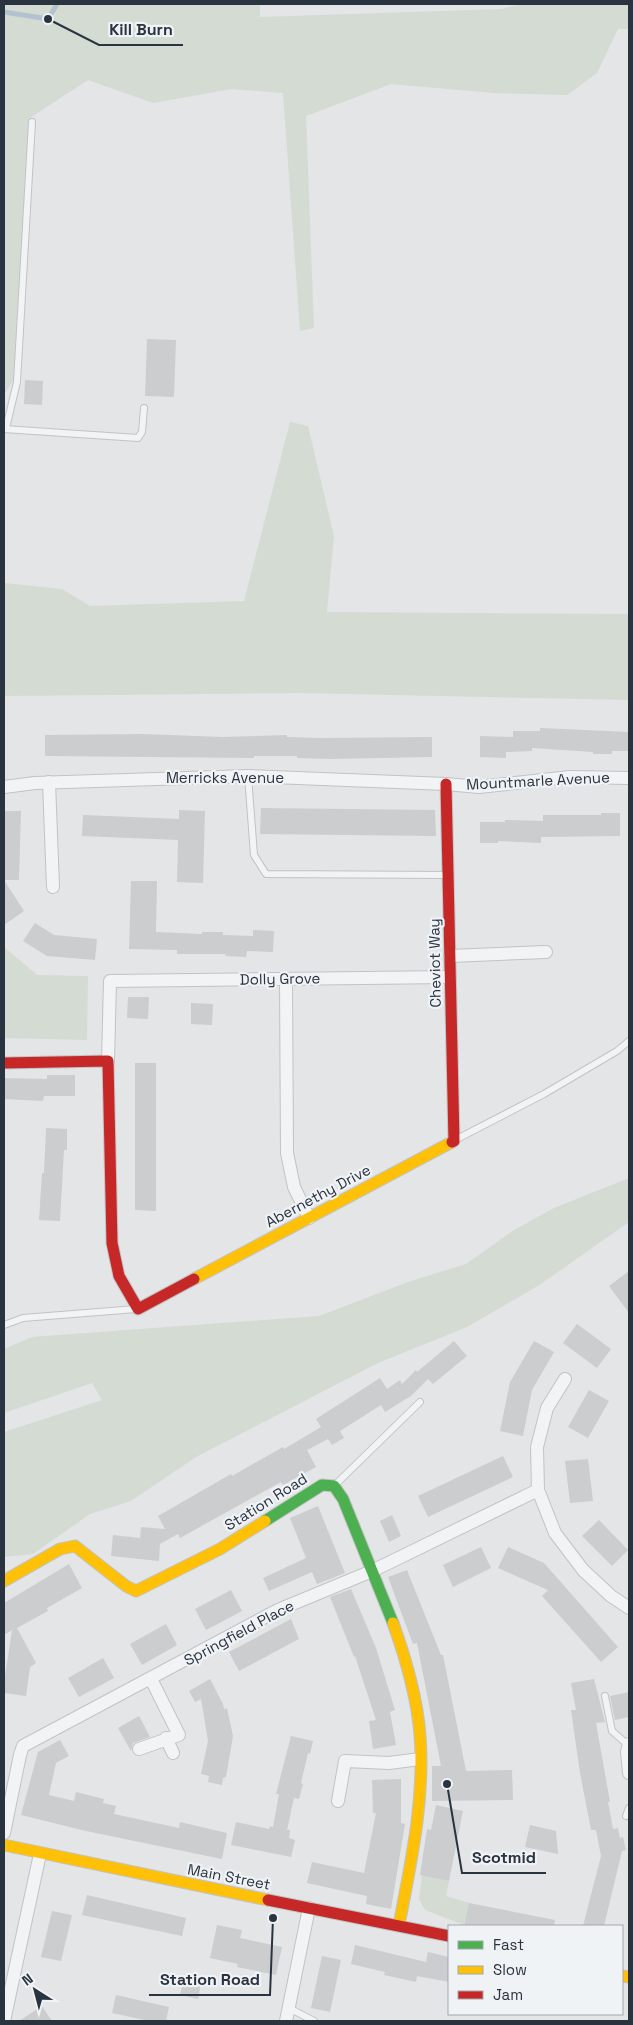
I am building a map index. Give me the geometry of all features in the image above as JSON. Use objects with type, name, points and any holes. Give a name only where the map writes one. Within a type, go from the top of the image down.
[{"type":"street","name":"Merricks Avenue","points":[[4,787],[49,782],[248,776],[446,784]]},
{"type":"street","name":"Mountmarle Avenue","points":[[446,784],[479,787],[570,777],[629,778]]},
{"type":"street","points":[[49,782],[53,887]]},
{"type":"street","name":"Cheviot Way","points":[[446,784],[454,1141]]},
{"type":"street","points":[[450,956],[546,952]]},
{"type":"street","name":"Dolly Grove","points":[[108,1061],[110,981],[450,977]]},
{"type":"street","points":[[286,979],[287,1153],[294,1187],[309,1218]]},
{"type":"street","points":[[4,1063],[108,1061],[112,1243],[119,1276],[138,1309]]},
{"type":"street","name":"Abernethy Drive","points":[[138,1309],[454,1141]]},
{"type":"street","points":[[566,1379],[548,1408],[537,1447],[538,1490],[555,1533],[583,1570],[611,1596],[629,1608]]},
{"type":"street","name":"Station Road","points":[[4,1581],[60,1549],[75,1546],[126,1586],[136,1591],[220,1549],[322,1485],[334,1486]]},
{"type":"street","points":[[334,1486],[343,1499],[402,1651],[416,1707],[420,1759],[418,1830],[399,1925]]},
{"type":"street","name":"Springfield Place","points":[[4,1833],[20,1755],[24,1746],[278,1610],[372,1571],[538,1490]]},
{"type":"street","points":[[139,1749],[179,1735],[151,1679]]},
{"type":"street","points":[[166,1738],[173,1753]]},
{"type":"street","points":[[629,1744],[627,1752],[629,1772]]},
{"type":"street","points":[[338,1801],[345,1761],[389,1763],[420,1759]]},
{"type":"street","name":"Main Street","points":[[4,1845],[40,1854],[448,1936]]},
{"type":"street","points":[[4,2021],[40,1854]]},
{"type":"street","points":[[286,2021],[309,1908]]},
{"type":"lane","points":[[32,122],[17,382],[5,428],[138,438],[142,432],[144,408]]},
{"type":"lane","points":[[248,776],[254,855],[266,874],[448,875]]},
{"type":"lane","name":"Abernethy Drive","points":[[454,1141],[544,1094],[617,1051],[629,1041]]},
{"type":"lane","name":"Abernethy Drive","points":[[4,1325],[23,1318],[138,1309]]},
{"type":"lane","points":[[334,1486],[420,1402]]},
{"type":"lane","points":[[605,1696],[612,1731],[629,1744]]},
{"type":"lane","points":[[626,1816],[629,1808]]},
{"type":"lane","points":[[289,2008],[314,2021]]},
{"type":"shaded area","points":[[4,4],[260,4],[260,17],[501,9],[522,4],[629,4],[629,29],[618,29],[597,73],[567,95],[493,93],[391,84],[306,116],[314,328],[300,331],[283,93],[232,89],[153,103],[88,80],[30,118],[15,377],[4,395]]},
{"type":"shaded area","points":[[290,422],[308,426],[334,536],[327,612],[629,614],[629,700],[300,693],[4,696],[4,583],[62,589],[90,606],[244,601]]},
{"type":"shaded area","points":[[4,947],[37,975],[88,976],[87,1040],[4,1038]]},
{"type":"shaded area","points":[[629,1178],[629,1222],[541,1284],[467,1327],[378,1363],[196,1457],[131,1501],[90,1514],[33,1554],[4,1557],[4,1432],[102,1400],[92,1383],[4,1413],[4,1349],[32,1337],[319,1316],[408,1282],[466,1264],[514,1230],[554,1208]]},
{"type":"shaded area","points":[[422,1875],[449,1881],[446,1896],[469,1903],[464,1925],[425,1910],[419,1899]]},
{"type":"building","points":[[147,339],[176,340],[174,397],[145,396]]},
{"type":"building","points":[[25,380],[43,381],[42,405],[24,404]]},
{"type":"building","points":[[540,728],[629,732],[629,751],[612,751],[612,754],[593,754],[593,752],[532,748],[532,751],[506,752],[506,758],[480,757],[480,736],[513,737],[513,731],[540,731]]},
{"type":"building","points":[[142,734],[224,737],[287,735],[287,737],[320,738],[432,737],[432,757],[330,759],[297,758],[297,756],[254,756],[254,758],[45,756],[45,735]]},
{"type":"building","points":[[261,808],[435,810],[436,836],[260,834]]},
{"type":"building","points":[[179,810],[205,811],[203,883],[177,882],[178,840],[82,836],[83,815],[179,819]]},
{"type":"building","points":[[4,811],[21,811],[19,880],[4,880]]},
{"type":"building","points":[[601,813],[620,813],[620,836],[541,837],[541,843],[498,841],[498,843],[480,843],[480,822],[505,822],[505,820],[543,821],[543,815],[601,815]]},
{"type":"building","points":[[4,880],[24,911],[4,925]]},
{"type":"building","points":[[131,881],[157,881],[156,932],[202,934],[202,932],[223,932],[223,935],[253,936],[253,930],[274,931],[273,952],[247,951],[246,957],[225,956],[226,954],[177,954],[177,950],[129,949]]},
{"type":"building","points":[[35,923],[54,935],[97,939],[95,960],[47,956],[23,941]]},
{"type":"building","points":[[128,997],[149,997],[148,1019],[127,1018]]},
{"type":"building","points":[[191,1003],[213,1004],[212,1025],[191,1024]]},
{"type":"building","points":[[135,1063],[156,1063],[156,1211],[135,1210]]},
{"type":"building","points":[[47,1075],[75,1075],[75,1096],[44,1096],[43,1101],[4,1099],[4,1078],[47,1079]]},
{"type":"building","points":[[46,1128],[67,1129],[67,1150],[64,1150],[60,1221],[39,1220]]},
{"type":"building","points":[[629,1271],[629,1313],[609,1286]]},
{"type":"building","points":[[577,1324],[611,1349],[597,1368],[563,1343]]},
{"type":"building","points":[[454,1341],[467,1356],[433,1384],[428,1379],[411,1396],[385,1412],[381,1405],[340,1431],[344,1438],[332,1445],[328,1439],[307,1450],[316,1467],[283,1485],[281,1482],[180,1538],[178,1534],[160,1544],[159,1561],[111,1556],[113,1535],[140,1538],[141,1527],[165,1529],[158,1516],[231,1474],[232,1476],[283,1447],[284,1449],[321,1427],[316,1419],[380,1378],[387,1389],[400,1380],[402,1384],[416,1370],[417,1372]]},
{"type":"building","points":[[534,1341],[554,1352],[532,1390],[523,1436],[500,1431],[510,1382]]},
{"type":"building","points":[[589,1390],[609,1401],[588,1438],[568,1427]]},
{"type":"building","points":[[503,1456],[513,1477],[428,1517],[418,1496]]},
{"type":"building","points":[[588,1459],[593,1501],[570,1503],[565,1461]]},
{"type":"building","points":[[318,1506],[345,1573],[317,1584],[312,1572],[269,1591],[263,1578],[306,1558],[290,1518]]},
{"type":"building","points":[[392,1515],[401,1536],[389,1542],[380,1521]]},
{"type":"building","points":[[599,1520],[628,1550],[612,1566],[582,1536]]},
{"type":"building","points":[[481,1547],[491,1568],[453,1587],[443,1565]]},
{"type":"building","points":[[508,1547],[544,1563],[618,1647],[601,1662],[542,1596],[548,1590],[498,1568]]},
{"type":"building","points":[[69,1564],[82,1588],[47,1608],[48,1611],[17,1628],[36,1663],[30,1667],[26,1696],[4,1693],[4,1676],[12,1630],[4,1635],[4,1603]]},
{"type":"building","points":[[407,1570],[441,1655],[443,1655],[466,1771],[512,1770],[513,1800],[432,1801],[432,1766],[441,1766],[417,1643],[413,1644],[388,1577]]},
{"type":"building","points":[[351,1589],[376,1648],[395,1710],[390,1712],[396,1745],[373,1749],[369,1721],[376,1720],[355,1656],[330,1597]]},
{"type":"building","points":[[231,1590],[242,1611],[206,1630],[195,1609]]},
{"type":"building","points":[[291,1619],[299,1639],[239,1671],[229,1652]]},
{"type":"building","points":[[166,1624],[177,1645],[142,1665],[130,1644]]},
{"type":"building","points":[[103,1658],[114,1678],[79,1697],[68,1678]]},
{"type":"building","points":[[210,1679],[224,1709],[227,1708],[233,1736],[226,1777],[223,1778],[222,1785],[208,1782],[209,1776],[201,1774],[208,1741],[201,1699],[195,1702],[189,1691]]},
{"type":"building","points":[[594,1679],[605,1722],[596,1723],[613,1829],[618,1828],[620,1838],[623,1837],[626,1850],[622,1851],[604,1925],[583,1925],[601,1856],[596,1830],[591,1830],[580,1773],[571,1710],[576,1710],[571,1683]]},
{"type":"building","points":[[629,1692],[629,1717],[615,1720],[610,1696]]},
{"type":"building","points":[[139,1716],[150,1737],[133,1743],[131,1751],[118,1728]]},
{"type":"building","points":[[291,1736],[313,1741],[310,1754],[308,1753],[299,1799],[294,1798],[287,1830],[290,1830],[289,1838],[295,1840],[291,1857],[231,1845],[236,1822],[269,1829],[270,1826],[273,1827],[279,1794],[276,1794]]},
{"type":"building","points":[[60,1740],[69,1756],[56,1763],[49,1795],[74,1801],[76,1792],[104,1799],[103,1803],[116,1806],[114,1814],[179,1828],[180,1822],[227,1833],[222,1859],[86,1831],[21,1815],[38,1752]]},
{"type":"building","points":[[401,1779],[401,1823],[405,1824],[391,1909],[366,1904],[367,1896],[307,1883],[312,1862],[364,1873],[376,1813],[373,1813],[372,1780]]},
{"type":"building","points":[[436,1805],[463,1811],[449,1881],[420,1875],[427,1829],[431,1830]]},
{"type":"building","points":[[530,1825],[556,1831],[558,1854],[525,1847]]},
{"type":"building","points":[[87,1895],[186,1918],[182,1936],[82,1915]]},
{"type":"building","points":[[469,1903],[555,1920],[554,1925],[464,1925]]},
{"type":"building","points":[[52,1911],[72,1915],[61,1961],[41,1957]]},
{"type":"building","points":[[217,1925],[242,1930],[240,1938],[282,1947],[276,1975],[237,1967],[238,1964],[210,1958]]},
{"type":"building","points":[[355,1945],[426,1962],[428,1952],[448,1957],[448,1982],[417,1976],[416,1982],[384,1975],[385,1972],[351,1964]]},
{"type":"building","points":[[322,1956],[341,1960],[330,2012],[311,2008]]},
{"type":"building","points":[[185,1975],[202,1978],[198,1999],[180,1995]]},
{"type":"building","points":[[116,1995],[169,2007],[166,2021],[149,2021],[112,2013]]},
{"type":"building","points":[[42,2006],[52,2021],[19,2021]]},
{"type":"waterway","points":[[4,12],[48,19],[57,4]]},
{"type":"traffic: fast","points":[[265,1521],[322,1485],[334,1486],[343,1499],[393,1623]]},
{"type":"traffic: slow","points":[[194,1279],[452,1142]]},
{"type":"traffic: slow","points":[[4,1581],[60,1549],[75,1546],[126,1586],[136,1591],[220,1549],[265,1521]]},
{"type":"traffic: slow","points":[[393,1623],[414,1692],[419,1721],[421,1759],[421,1783],[416,1830],[399,1925]]},
{"type":"traffic: slow","points":[[4,1845],[268,1900]]},
{"type":"traffic: slow","points":[[623,1976],[629,1977]]},
{"type":"traffic: jam","points":[[446,784],[454,1141],[452,1142]]},
{"type":"traffic: jam","points":[[4,1063],[108,1061],[112,1243],[119,1276],[138,1309],[194,1279]]},
{"type":"traffic: jam","points":[[268,1900],[448,1936]]},
{"type":"place","name":"Kill Burn","points":[[48,19]]},
{"type":"place","name":"Scotmid","points":[[447,1784]]},
{"type":"place","name":"Station Road","points":[[273,1918]]}]
